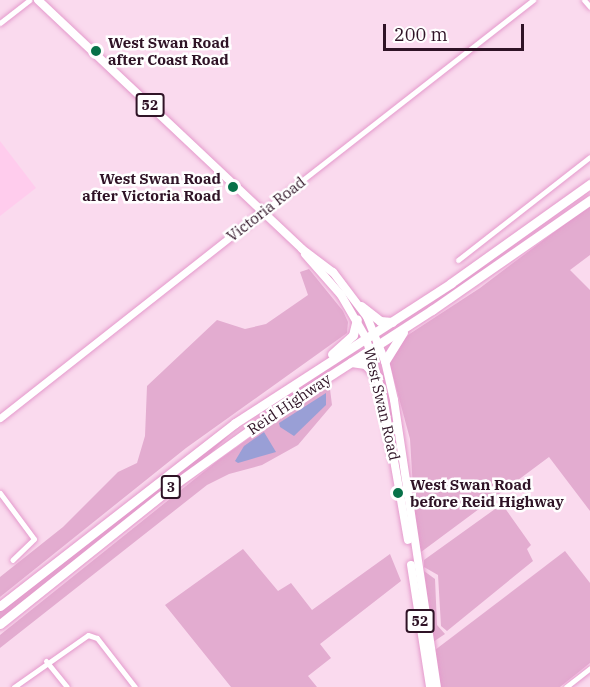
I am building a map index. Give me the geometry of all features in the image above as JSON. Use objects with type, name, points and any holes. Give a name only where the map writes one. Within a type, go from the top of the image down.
[{"type":"highway","name":"Reid Highway","points":[[0,606],[170,470],[326,363],[392,322],[590,184]]},
{"type":"highway","name":"Reid Highway","points":[[0,624],[178,482],[590,200]]},
{"type":"highway","points":[[361,306],[380,321],[392,322]]},
{"type":"highway","points":[[326,363],[353,335],[357,320]]},
{"type":"highway","points":[[385,361],[406,327]]},
{"type":"highway","points":[[351,362],[365,364],[378,377]]},
{"type":"main road","name":"West Swan Road","points":[[38,0],[302,249],[333,272],[361,306],[374,347],[434,687]]},
{"type":"main road","name":"West Swan Road","points":[[302,249],[370,336]]},
{"type":"main road","name":"West Swan Road","points":[[374,347],[385,361],[399,426],[434,687]]},
{"type":"street","points":[[0,23],[29,0]]},
{"type":"street","name":"Victoria Road","points":[[0,418],[533,0]]},
{"type":"street","points":[[584,0],[590,7]]},
{"type":"street","points":[[458,260],[590,157]]},
{"type":"street","points":[[0,493],[34,539],[12,560]]},
{"type":"street","points":[[14,687],[83,635],[93,636],[135,687]]},
{"type":"street","points":[[46,661],[67,687]]},
{"type":"street","points":[[566,687],[590,668]]},
{"type":"shaded area","points":[[0,141],[36,188],[0,216]]},
{"type":"shaded area","points":[[590,205],[590,255],[570,270],[590,290],[590,511],[549,457],[417,555],[410,439],[389,361],[399,342],[480,288]]},
{"type":"shaded area","points":[[309,269],[343,311],[348,322],[347,333],[186,448],[0,597],[0,577],[63,527],[118,472],[137,463],[145,436],[147,386],[217,320],[245,329],[266,324],[308,295],[300,272]]},
{"type":"shaded area","points":[[329,381],[332,405],[298,445],[262,465],[229,474],[207,485],[0,648],[0,635],[216,462]]},
{"type":"shaded area","points":[[229,435],[209,455],[0,621],[0,609]]},
{"type":"shaded area","points":[[502,504],[531,545],[527,549],[533,561],[447,631],[441,626],[438,575],[424,567],[424,560]]},
{"type":"shaded area","points":[[243,549],[278,591],[291,583],[312,610],[390,554],[401,581],[320,644],[331,658],[308,676],[317,687],[231,687],[165,605]]},
{"type":"shaded area","points":[[565,551],[590,583],[590,663],[560,687],[439,687],[435,650]]},
{"type":"shaded area","points":[[424,571],[435,579],[437,625],[445,634],[433,642]]},
{"type":"water","points":[[326,393],[326,405],[294,436],[280,427],[279,423]]},
{"type":"water","points":[[264,432],[276,452],[238,463],[235,461],[244,446]]},
{"type":"place","name":"West Swan Road after Coast Road","points":[[96,51]]},
{"type":"place","name":"West Swan Road after Victoria Road","points":[[233,187]]},
{"type":"place","name":"West Swan Road before Reid Highway","points":[[398,493]]}]
